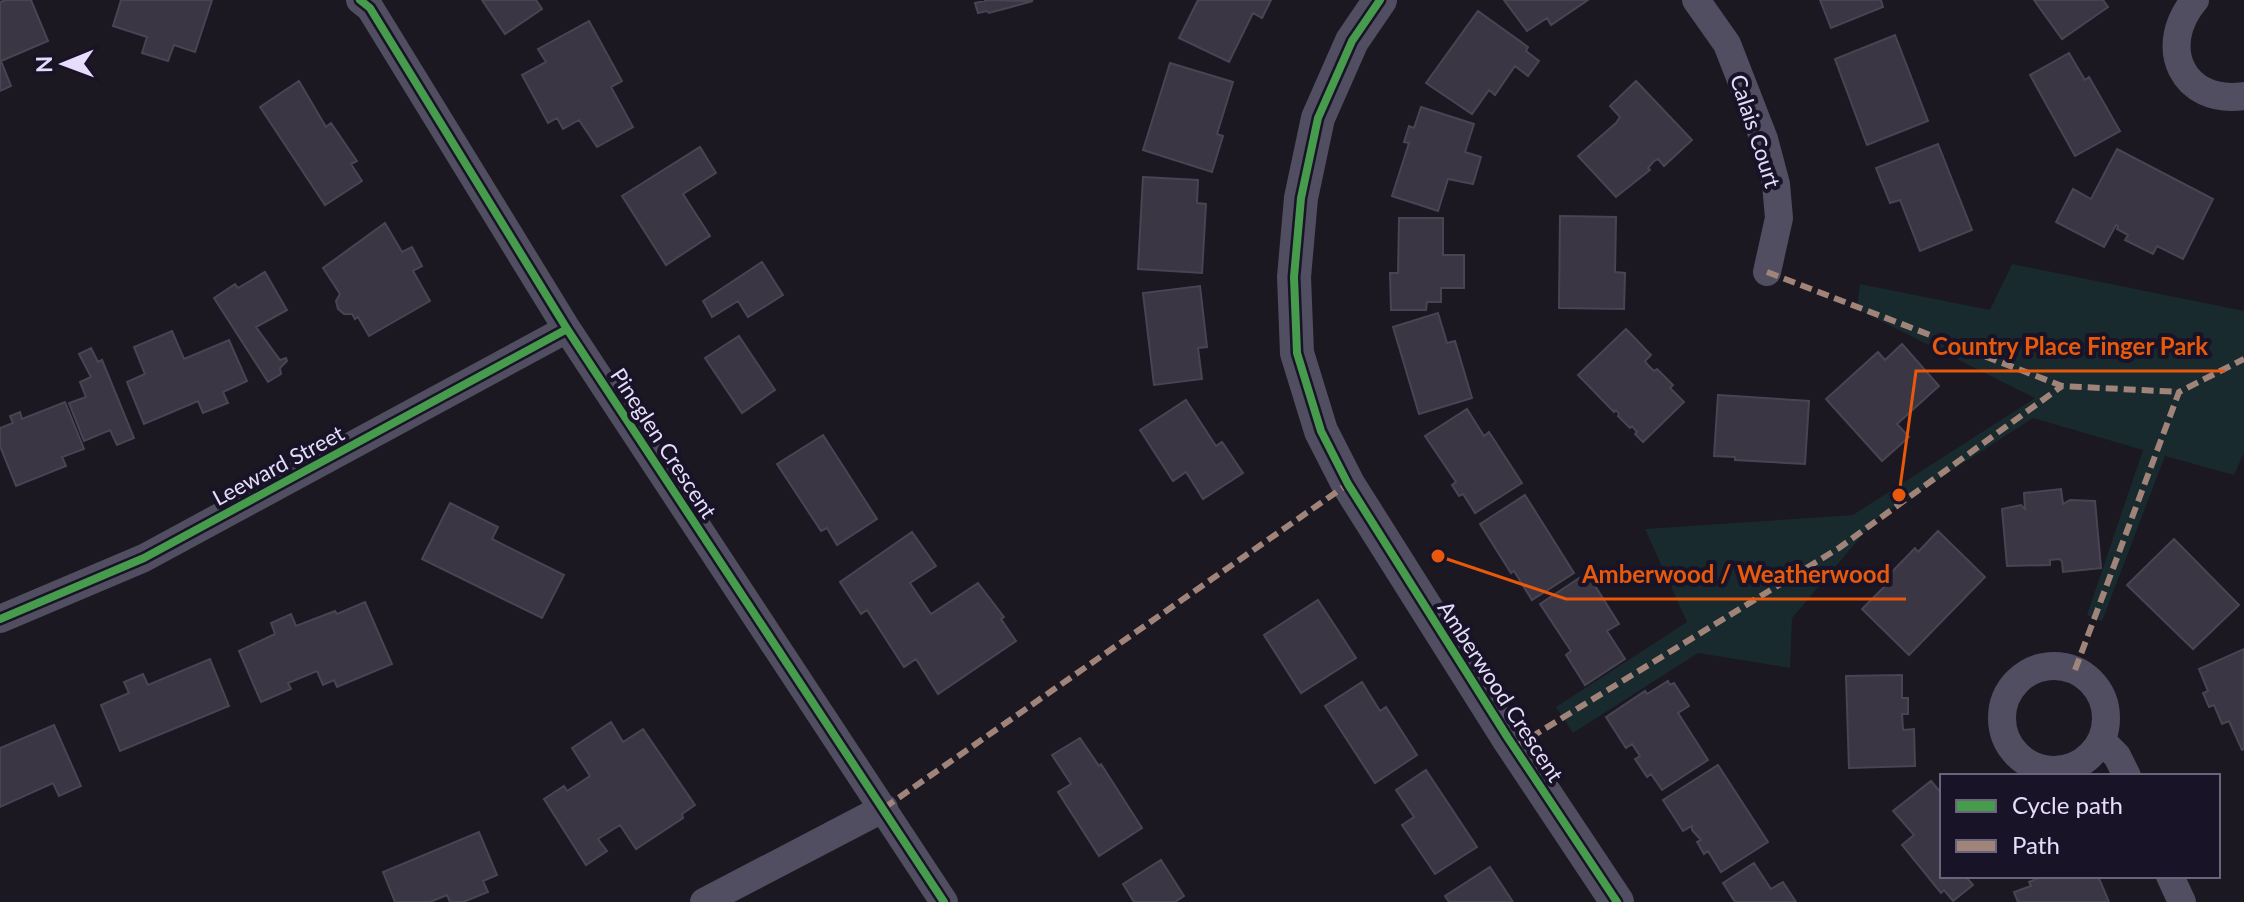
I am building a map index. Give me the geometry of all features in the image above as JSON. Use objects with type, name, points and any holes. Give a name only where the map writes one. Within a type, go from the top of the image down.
[{"type":"street","name":"Pineglen Crescent","points":[[360,0],[370,8],[567,329],[944,902]]},
{"type":"street","name":"Amberwood Crescent","points":[[1380,0],[1352,41],[1318,118],[1301,198],[1294,277],[1297,353],[1321,431],[1348,484],[1508,738],[1617,902]]},
{"type":"street","name":"Calais Court","points":[[1696,0],[1727,44],[1764,139],[1776,184],[1779,218],[1767,272]]},
{"type":"street","points":[[2195,0],[2183,14],[2176,32],[2176,51],[2182,69],[2194,84],[2210,94],[2229,98],[2244,96]]},
{"type":"street","name":"Leeward Street","points":[[0,619],[144,558],[567,329]]},
{"type":"street","points":[[2102,741],[2117,756],[2126,774]]},
{"type":"street","points":[[704,902],[884,808]]},
{"type":"street","points":[[2171,878],[2182,902]]},
{"type":"shaded area","points":[[2012,264],[2244,311],[2244,453],[2234,475],[2165,456],[2102,621],[2087,615],[2143,450],[2033,418],[1875,520],[1792,618],[1790,668],[1698,653],[1573,733],[1556,707],[1687,622],[1645,529],[1853,515],[2035,398],[1857,309],[1860,284],[1990,310]]},
{"type":"building","points":[[31,0],[48,41],[1,61],[11,86],[0,91],[0,2]]},
{"type":"building","points":[[121,0],[212,0],[195,52],[174,45],[168,61],[142,53],[147,37],[113,26]]},
{"type":"building","points":[[482,0],[536,0],[542,9],[505,34]]},
{"type":"building","points":[[1198,0],[1271,0],[1262,18],[1253,13],[1229,62],[1179,38]]},
{"type":"building","points":[[1504,0],[1588,0],[1551,25],[1547,18],[1527,31]]},
{"type":"building","points":[[1820,0],[1881,0],[1883,7],[1831,28]]},
{"type":"building","points":[[2034,0],[2103,0],[2108,7],[2062,39]]},
{"type":"building","points":[[1033,1],[978,13],[975,3]]},
{"type":"building","points":[[1478,11],[1528,47],[1526,51],[1539,61],[1528,76],[1515,66],[1495,95],[1489,90],[1472,114],[1426,83]]},
{"type":"building","points":[[589,21],[622,81],[611,87],[633,127],[597,147],[579,120],[563,129],[557,118],[548,123],[522,75],[546,62],[538,49]]},
{"type":"building","points":[[1895,35],[1928,121],[1867,145],[1835,59]]},
{"type":"building","points":[[2069,53],[2085,80],[2089,77],[2120,131],[2075,156],[2030,75]]},
{"type":"building","points":[[1170,63],[1233,82],[1217,134],[1223,136],[1212,172],[1143,150]]},
{"type":"building","points":[[299,81],[326,127],[331,123],[357,161],[351,164],[362,181],[325,205],[260,107]]},
{"type":"building","points":[[1636,81],[1692,140],[1664,166],[1658,159],[1654,161],[1648,168],[1650,170],[1616,197],[1578,156],[1616,123],[1620,117],[1610,106]]},
{"type":"building","points":[[1421,107],[1474,124],[1465,152],[1481,157],[1473,184],[1448,179],[1438,211],[1392,196],[1409,143],[1404,142],[1409,126],[1414,128]]},
{"type":"building","points":[[1938,144],[1972,230],[1920,251],[1900,200],[1890,203],[1876,168]]},
{"type":"building","points":[[700,147],[716,173],[683,194],[710,236],[666,265],[622,196]]},
{"type":"building","points":[[2117,149],[2213,199],[2183,259],[2157,246],[2153,254],[2125,240],[2128,235],[2117,229],[2116,225],[2104,247],[2056,222],[2073,189],[2091,199]]},
{"type":"building","points":[[1143,177],[1198,180],[1197,203],[1206,204],[1202,273],[1138,269]]},
{"type":"building","points":[[1560,216],[1616,217],[1615,272],[1625,273],[1624,309],[1559,308]]},
{"type":"building","points":[[1399,218],[1443,218],[1443,255],[1464,255],[1464,288],[1441,288],[1441,302],[1427,302],[1426,310],[1391,310],[1390,273],[1398,273]]},
{"type":"building","points":[[385,223],[402,252],[412,247],[422,266],[413,271],[430,301],[369,336],[358,317],[355,319],[352,314],[344,314],[338,309],[336,301],[340,294],[323,268]]},
{"type":"building","points":[[762,262],[783,295],[748,317],[738,301],[712,317],[703,301]]},
{"type":"building","points":[[265,272],[287,310],[256,327],[280,360],[286,358],[287,361],[280,368],[281,374],[268,382],[214,298],[235,284],[238,288]]},
{"type":"building","points":[[1200,286],[1207,347],[1198,348],[1202,379],[1154,385],[1143,293]]},
{"type":"building","points":[[1438,313],[1447,343],[1455,341],[1472,398],[1419,414],[1393,327]]},
{"type":"building","points":[[1626,329],[1651,355],[1645,361],[1648,365],[1654,371],[1657,369],[1673,385],[1670,388],[1684,402],[1643,442],[1632,426],[1630,428],[1616,410],[1614,412],[1578,375]]},
{"type":"building","points":[[172,331],[184,359],[229,340],[247,381],[223,392],[228,403],[203,413],[198,401],[144,424],[127,382],[145,374],[134,347]]},
{"type":"building","points":[[739,336],[775,390],[742,413],[705,358]]},
{"type":"building","points":[[1902,344],[1939,386],[1897,424],[1909,437],[1882,461],[1826,399],[1878,352],[1885,360]]},
{"type":"building","points":[[91,348],[98,362],[102,360],[134,438],[117,445],[110,430],[84,441],[69,403],[86,397],[80,382],[91,377],[79,354]]},
{"type":"building","points":[[1718,395],[1809,401],[1805,464],[1714,456]]},
{"type":"building","points":[[1186,400],[1216,446],[1222,442],[1243,473],[1203,499],[1186,472],[1173,481],[1140,430]]},
{"type":"building","points":[[65,402],[84,449],[62,457],[66,466],[16,486],[0,446],[0,428],[13,423],[10,416],[20,412],[22,419]]},
{"type":"building","points":[[1467,409],[1484,436],[1489,432],[1522,483],[1475,513],[1463,494],[1459,496],[1452,485],[1456,482],[1425,436]]},
{"type":"building","points":[[823,435],[877,519],[837,545],[827,528],[821,531],[777,464]]},
{"type":"building","points":[[2061,489],[2063,504],[2070,500],[2095,501],[2101,568],[2063,572],[2059,559],[2050,560],[2050,565],[2007,566],[2002,509],[2021,505],[2025,509],[2024,493]]},
{"type":"building","points":[[1525,495],[1574,573],[1532,600],[1480,524]]},
{"type":"building","points":[[450,503],[498,527],[492,539],[564,575],[542,618],[422,559]]},
{"type":"building","points":[[1938,531],[1985,577],[1909,655],[1862,609],[1888,583],[1884,580],[1915,548],[1918,552]]},
{"type":"building","points":[[912,532],[936,566],[910,583],[931,614],[978,583],[1004,617],[1001,619],[1016,641],[938,694],[916,659],[904,667],[867,610],[861,614],[840,582]]},
{"type":"building","points":[[2174,539],[2239,605],[2193,649],[2127,585]]},
{"type":"building","points":[[1587,573],[1619,624],[1607,631],[1625,659],[1585,685],[1566,655],[1571,651],[1540,604]]},
{"type":"building","points":[[1318,600],[1356,658],[1301,693],[1264,635]]},
{"type":"building","points":[[365,602],[392,664],[337,687],[334,680],[323,685],[317,671],[288,683],[291,689],[261,702],[239,651],[275,634],[271,623],[291,614],[296,626]]},
{"type":"building","points":[[2244,649],[2242,750],[2229,721],[2222,724],[2214,705],[2209,707],[2203,693],[2208,691],[2199,669]]},
{"type":"building","points":[[210,659],[229,706],[120,751],[101,705],[129,693],[124,682],[143,674],[148,685]]},
{"type":"building","points":[[1902,675],[1902,698],[1908,698],[1908,714],[1902,714],[1903,730],[1914,729],[1915,766],[1849,768],[1846,676]]},
{"type":"building","points":[[1668,681],[1670,685],[1674,683],[1689,706],[1678,713],[1708,760],[1662,790],[1651,774],[1647,777],[1635,759],[1640,756],[1632,744],[1626,748],[1606,717],[1645,691],[1647,694]]},
{"type":"building","points":[[1362,682],[1380,711],[1386,707],[1417,755],[1375,783],[1325,706]]},
{"type":"building","points":[[611,722],[623,742],[643,729],[695,805],[682,814],[683,818],[636,849],[620,825],[598,839],[607,851],[586,865],[544,799],[564,786],[567,791],[590,776],[572,748]]},
{"type":"building","points":[[54,725],[81,786],[59,796],[53,783],[0,807],[0,748]]},
{"type":"building","points":[[1080,738],[1099,766],[1101,764],[1142,828],[1099,856],[1058,792],[1071,784],[1052,755]]},
{"type":"building","points":[[1718,765],[1768,842],[1721,872],[1708,851],[1704,854],[1697,842],[1701,840],[1692,826],[1683,831],[1663,800]]},
{"type":"building","points":[[1426,770],[1477,847],[1435,874],[1402,825],[1414,817],[1396,790]]},
{"type":"building","points":[[1931,781],[1940,792],[1940,878],[1967,878],[1973,885],[1953,901],[1944,890],[1941,893],[1902,845],[1914,835],[1893,811]]},
{"type":"building","points":[[479,832],[497,875],[483,881],[488,892],[463,902],[450,902],[447,895],[430,902],[395,902],[383,872]]},
{"type":"building","points":[[1161,860],[1184,896],[1175,902],[1134,902],[1123,884]]},
{"type":"building","points":[[1754,863],[1771,889],[1783,882],[1796,902],[1735,902],[1723,883]]},
{"type":"building","points":[[1490,867],[1513,902],[1449,902],[1445,896]]},
{"type":"building","points":[[2038,878],[2099,878],[2109,902],[2018,902],[2014,892],[2031,886],[2029,882]]},
{"type":"marked path","points":[[1767,272],[2062,386],[2179,392]]},
{"type":"marked path","points":[[2075,670],[2179,392],[2244,359]]},
{"type":"marked path","points":[[1515,747],[1839,548],[2062,386]]},
{"type":"marked path","points":[[884,808],[1348,484]]},
{"type":"cycle path","points":[[360,0],[370,8],[567,329],[944,902]]},
{"type":"cycle path","points":[[1380,0],[1352,41],[1318,118],[1301,198],[1294,277],[1297,353],[1321,431],[1348,484],[1508,738],[1617,902]]},
{"type":"cycle path","points":[[0,619],[144,558],[567,329]]},
{"type":"place","name":"Country Place Finger Park","points":[[1899,495]]},
{"type":"place","name":"Amberwood / Weatherwood","points":[[1438,556]]}]
